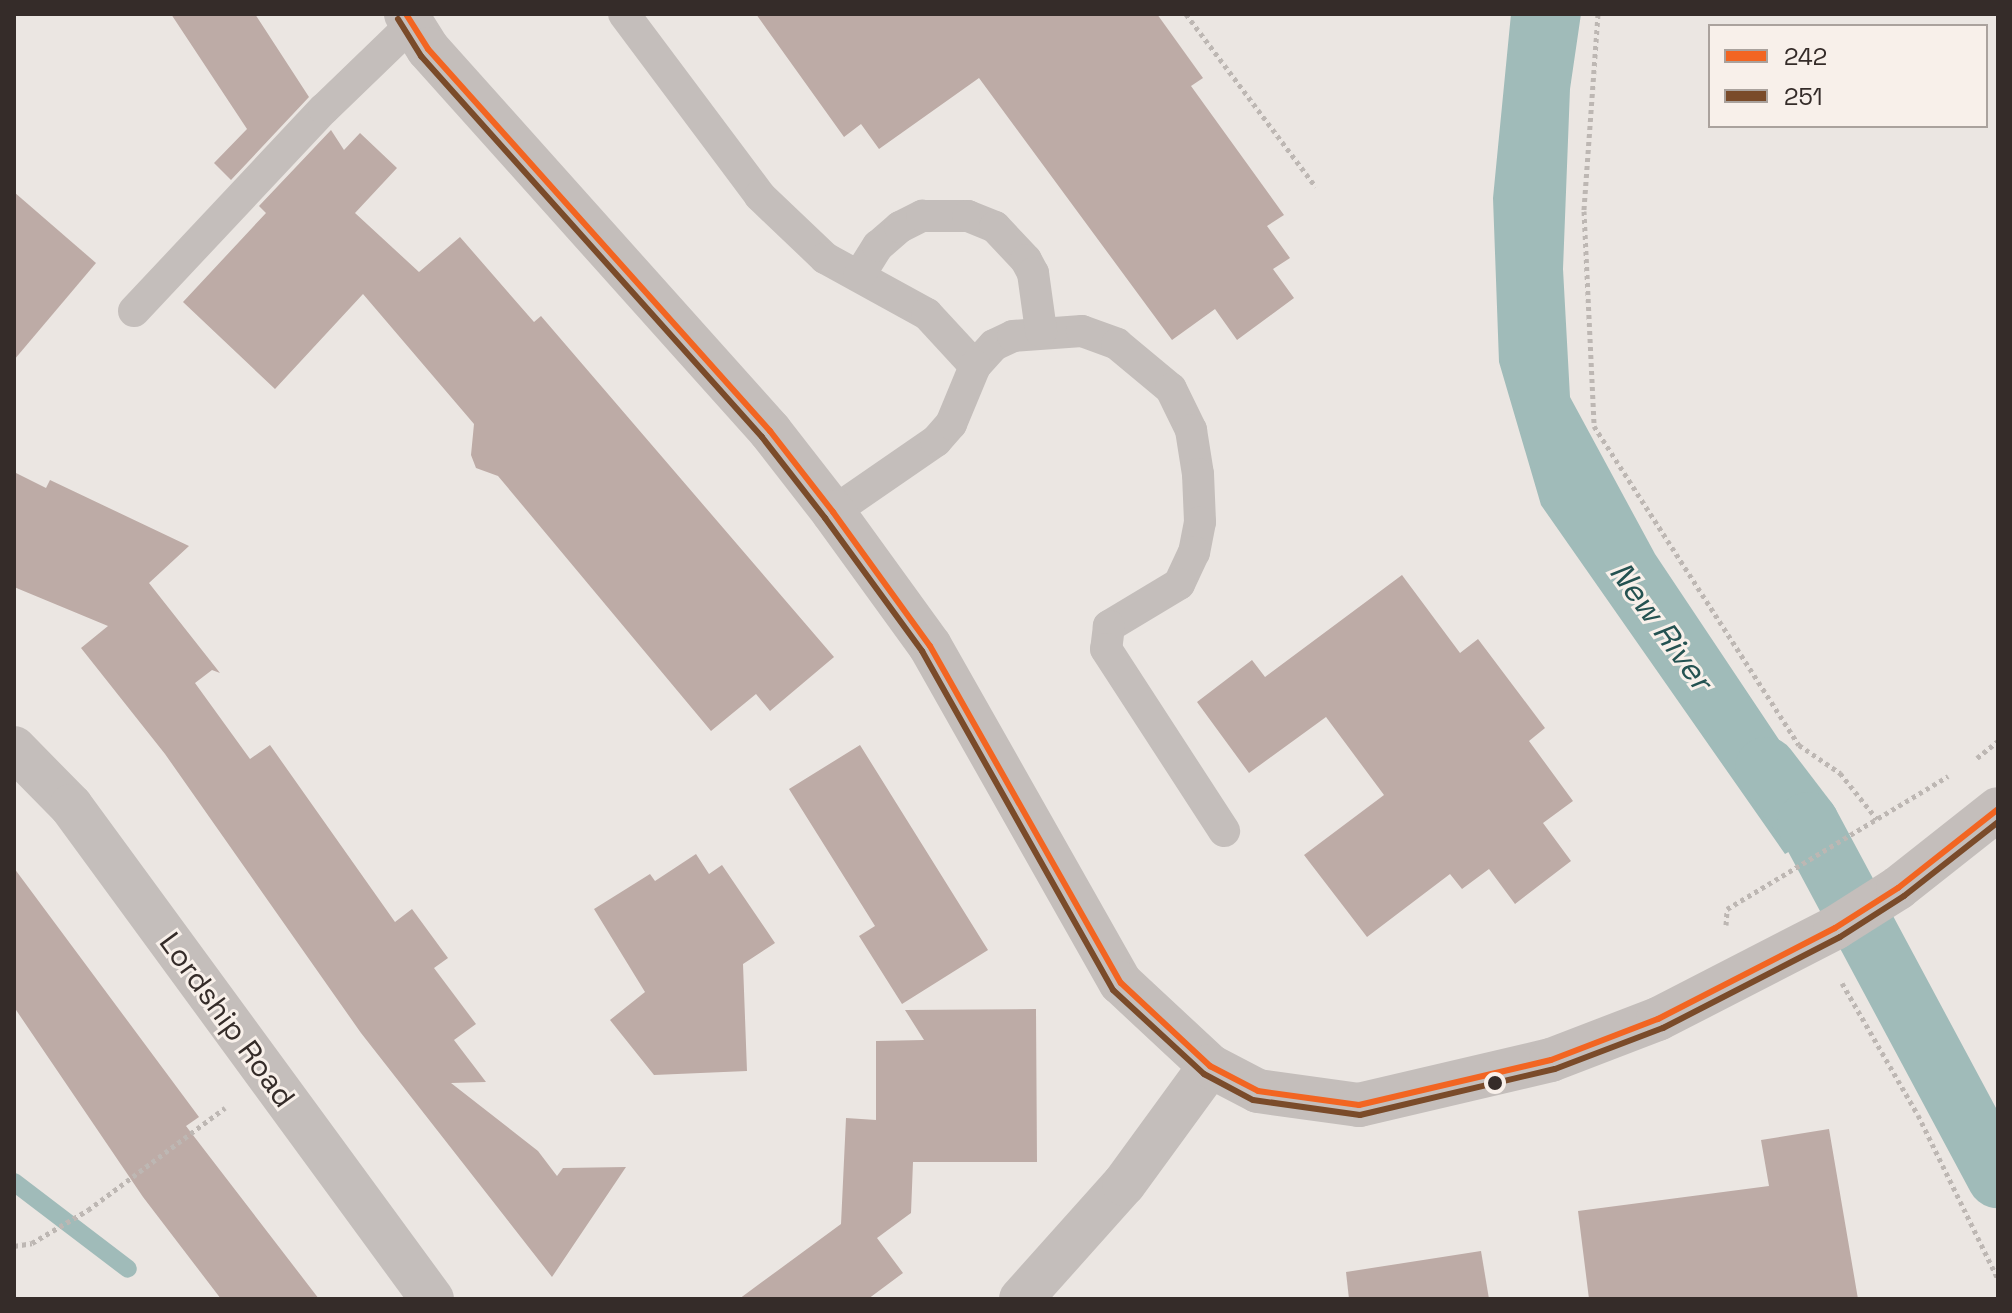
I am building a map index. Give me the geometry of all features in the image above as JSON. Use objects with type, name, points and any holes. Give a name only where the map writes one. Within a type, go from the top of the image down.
[{"type":"street","points":[[409,19],[428,49],[770,431],[833,512],[930,646],[1121,983],[1210,1066],[1258,1091],[1359,1105],[1551,1060],[1658,1019],[1835,928],[1898,888],[1998,809]]},
{"type":"street","name":"Lordship Road","points":[[14,748],[71,806],[432,1299]]},
{"type":"street","points":[[1021,1299],[1124,1184],[1210,1066]]},
{"type":"lane","points":[[624,14],[760,196],[825,258],[927,314],[975,366]]},
{"type":"lane","points":[[134,311],[409,19]]},
{"type":"lane","points":[[859,276],[878,246],[900,227],[922,216],[968,216],[995,227],[1026,260],[1033,273],[1041,331]]},
{"type":"lane","points":[[833,512],[936,441],[951,424],[975,366],[994,345],[1041,331],[1082,331],[1117,344],[1171,389],[1191,430],[1200,522],[1194,552],[1179,584],[1109,626],[1106,649],[1224,831]]},
{"type":"path","points":[[1186,14],[1316,187]]},
{"type":"path","points":[[1598,14],[1584,211],[1594,426],[1799,745],[1840,773],[1877,819]]},
{"type":"path","points":[[1726,926],[1727,909],[1955,772]]},
{"type":"path","points":[[1835,972],[1918,1115],[1998,1279]]},
{"type":"path","points":[[14,1246],[32,1243],[88,1210],[268,1076]]},
{"type":"water","points":[[1511,14],[1581,14],[1570,89],[1563,269],[1570,397],[1655,554],[1836,825],[1785,854],[1541,505],[1499,362],[1493,198]]},
{"type":"building","points":[[171,14],[255,14],[309,97],[231,180],[214,163],[247,129]]},
{"type":"building","points":[[756,14],[1157,14],[1203,78],[1191,86],[1284,215],[1267,226],[1290,258],[1273,269],[1294,298],[1237,340],[1215,309],[1172,340],[979,78],[879,149],[861,124],[844,137]]},
{"type":"building","points":[[331,130],[344,150],[360,133],[397,168],[355,213],[419,272],[460,237],[534,322],[541,316],[834,657],[770,711],[756,694],[711,731],[498,476],[476,468],[471,455],[474,424],[363,294],[275,389],[183,302],[266,213],[259,206]]},
{"type":"building","points":[[14,192],[96,263],[14,360]]},
{"type":"building","points":[[14,472],[46,488],[50,480],[189,546],[149,583],[220,673],[212,670],[195,683],[250,759],[270,745],[395,922],[412,909],[448,958],[434,968],[476,1024],[454,1040],[486,1082],[451,1083],[538,1151],[557,1176],[563,1168],[626,1167],[552,1277],[361,1033],[165,754],[81,648],[108,626],[14,587]]},
{"type":"building","points":[[1402,575],[1460,653],[1478,639],[1545,728],[1529,741],[1573,801],[1543,823],[1571,861],[1515,904],[1489,869],[1462,889],[1450,874],[1367,937],[1304,855],[1384,795],[1326,717],[1249,773],[1197,702],[1252,660],[1265,677]]},
{"type":"building","points":[[860,745],[988,950],[902,1004],[859,936],[875,926],[789,789]]},
{"type":"building","points":[[696,854],[709,874],[722,865],[775,943],[743,964],[747,1071],[654,1075],[610,1020],[645,992],[594,909],[650,874],[655,881]]},
{"type":"building","points":[[14,868],[199,1117],[186,1126],[319,1299],[221,1299],[143,1197],[14,1007]]},
{"type":"building","points":[[1036,1009],[1037,1162],[913,1162],[911,1213],[877,1238],[903,1273],[868,1299],[739,1299],[841,1224],[846,1118],[876,1120],[876,1041],[924,1040],[905,1010]]},
{"type":"building","points":[[1829,1129],[1858,1299],[1589,1299],[1578,1211],[1769,1186],[1761,1140]]},
{"type":"building","points":[[1481,1251],[1489,1299],[1349,1299],[1346,1272]]},
{"type":"waterway","name":"New River","points":[[1766,768],[1808,823],[1998,1177]]},
{"type":"waterway","points":[[14,1182],[128,1269]]},
{"type":"transit line","name":"242","points":[[406,14],[428,49],[770,431],[833,512],[930,646],[1121,983],[1210,1066],[1258,1091],[1359,1105],[1551,1060],[1658,1019],[1835,928],[1898,888],[1998,809]]},
{"type":"transit line","name":"251","points":[[398,19],[421,56],[762,437],[825,518],[922,651],[1113,990],[1204,1074],[1253,1100],[1360,1115],[1555,1069],[1663,1028],[1840,937],[1904,896],[1998,822]]}]
